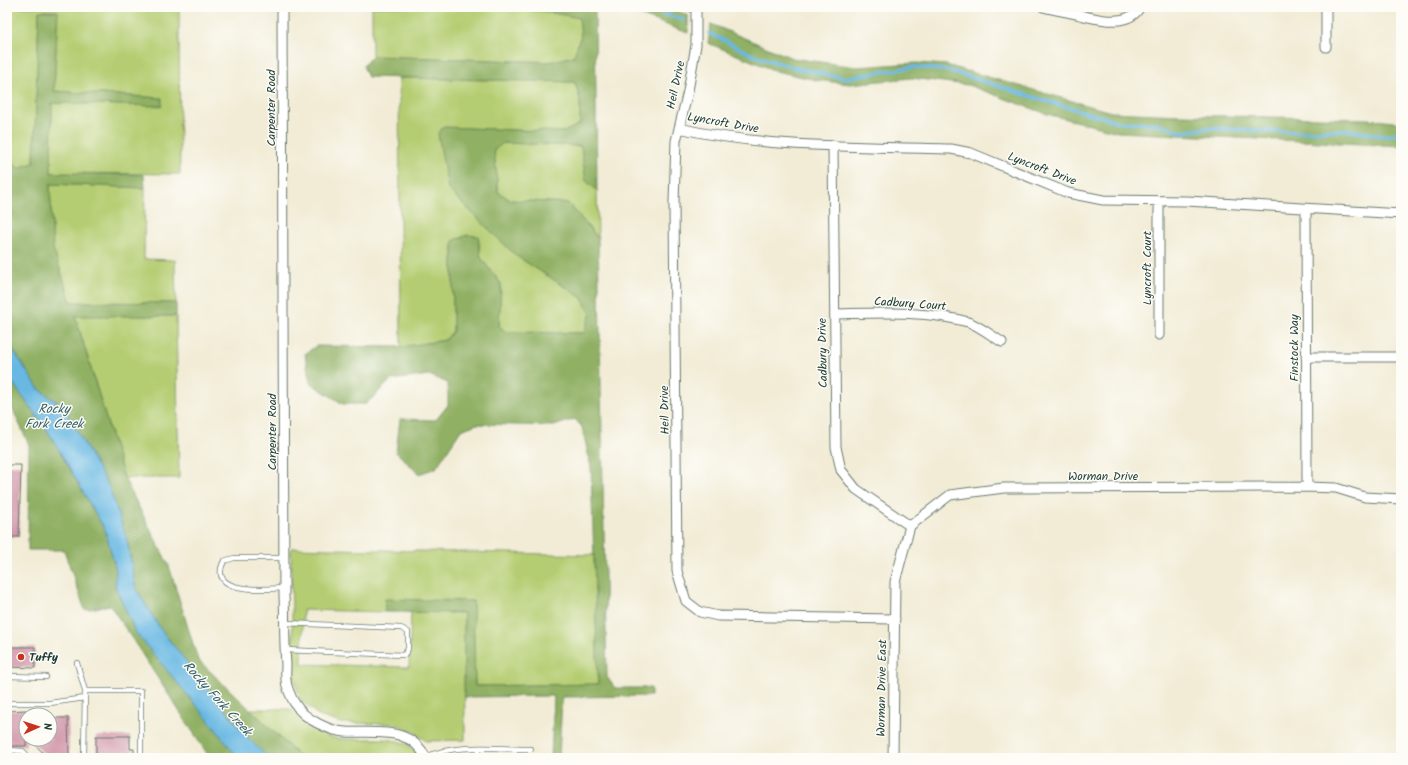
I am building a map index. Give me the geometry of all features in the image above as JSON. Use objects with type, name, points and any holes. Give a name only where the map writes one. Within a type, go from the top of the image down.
[{"type":"street","name":"Carpenter Road","points":[[282,7],[284,588],[287,684],[296,706],[309,718],[326,727],[344,732],[394,733],[409,739],[418,745],[426,758]]},
{"type":"street","name":"Heil Drive","points":[[696,7],[696,45],[688,91],[676,141],[674,202],[677,571],[686,601],[700,612],[718,616],[895,619]]},
{"type":"street","points":[[1043,7],[1102,20],[1117,21],[1134,15],[1140,7]]},
{"type":"street","points":[[1326,7],[1326,47]]},
{"type":"street","name":"Lyncroft Drive","points":[[679,128],[710,135],[751,141],[833,146],[951,149],[971,153],[1068,193],[1104,200],[1187,201],[1401,214]]},
{"type":"street","name":"Cadbury Drive","points":[[833,146],[836,447],[841,470],[856,489],[910,526]]},
{"type":"street","name":"Lyncroft Court","points":[[1159,201],[1159,335]]},
{"type":"street","name":"Finstock Way","points":[[1306,209],[1307,487]]},
{"type":"street","name":"Cadbury Court","points":[[835,314],[889,313],[930,315],[969,322],[1002,342]]},
{"type":"street","points":[[1306,357],[1401,357]]},
{"type":"street","name":"Worman Drive","points":[[910,526],[950,495],[1004,488],[1307,487],[1336,488],[1365,497],[1401,499]]},
{"type":"street","points":[[895,619],[895,582],[910,526]]},
{"type":"street","name":"Worman Drive East","points":[[893,758],[895,619]]},
{"type":"lane","points":[[284,558],[234,558],[224,561],[220,568],[222,577],[228,584],[237,588],[284,588]]},
{"type":"lane","points":[[285,623],[401,628],[408,632],[408,649],[404,655],[285,650]]},
{"type":"lane","points":[[77,663],[85,691],[84,758]]},
{"type":"lane","points":[[7,676],[46,677]]},
{"type":"lane","points":[[85,691],[141,691],[141,758]]},
{"type":"lane","points":[[7,702],[50,702],[85,698]]},
{"type":"lane","points":[[479,749],[479,758]]},
{"type":"lane","points":[[426,758],[436,752],[447,750],[531,749]]},
{"type":"lane","points":[[7,750],[24,751],[26,758]]},
{"type":"green space","points":[[7,7],[179,7],[180,174],[51,173],[52,103],[162,106],[161,98],[54,91],[57,11],[39,11],[34,163],[18,168],[7,156]]},
{"type":"green space","points":[[372,7],[430,7],[543,11],[579,17],[581,35],[574,56],[550,62],[372,56]]},
{"type":"green space","points":[[430,7],[580,7],[595,10],[597,190],[586,181],[581,146],[503,143],[494,150],[498,192],[510,200],[568,203],[598,238],[607,677],[615,688],[651,688],[651,696],[562,697],[559,758],[551,758],[554,696],[464,697],[464,613],[385,612],[385,599],[473,601],[475,686],[598,684],[591,467],[582,427],[575,419],[554,426],[477,424],[461,430],[436,468],[419,474],[396,452],[400,419],[436,420],[448,405],[448,383],[429,375],[391,380],[366,404],[343,404],[310,383],[305,354],[316,346],[401,347],[446,340],[453,331],[453,241],[467,235],[478,236],[481,258],[501,284],[499,326],[506,332],[584,333],[591,314],[581,297],[515,255],[448,189],[438,134],[443,127],[564,132],[580,124],[580,99],[575,82],[368,77],[363,66],[372,56],[550,62],[574,56],[581,35],[579,18],[543,11]]},
{"type":"green space","points":[[619,7],[665,7],[688,15],[688,33]]},
{"type":"green space","points":[[39,11],[58,11],[54,91],[162,98],[162,106],[52,103],[51,173],[144,175],[145,188],[50,184],[53,249],[71,302],[176,303],[176,316],[75,316],[124,478],[169,566],[198,660],[300,758],[268,758],[249,739],[161,630],[136,589],[127,540],[65,408],[38,388],[7,341],[7,156],[18,168],[34,163]]},
{"type":"green space","points":[[711,24],[792,58],[856,67],[916,63],[946,65],[1111,112],[1368,119],[1401,123],[1401,146],[1118,132],[1047,114],[968,85],[911,78],[850,84],[816,80],[776,71],[708,43]]},
{"type":"green space","points":[[399,78],[575,82],[580,99],[580,124],[564,132],[443,127],[515,255],[581,297],[591,313],[584,333],[506,332],[499,326],[501,284],[481,258],[478,236],[453,242],[453,331],[445,340],[401,347]]},
{"type":"green space","points":[[503,143],[581,146],[586,181],[597,190],[598,238],[568,203],[510,200],[498,192],[494,150]]},
{"type":"green space","points":[[50,184],[145,188],[144,259],[175,260],[176,303],[71,302],[53,249]]},
{"type":"green space","points":[[75,315],[176,316],[179,478],[124,478]]},
{"type":"green space","points":[[7,375],[49,433],[105,530],[116,570],[115,587],[210,722],[238,758],[210,758],[110,605],[85,610],[64,550],[28,550],[29,445],[7,397]]},
{"type":"green space","points":[[291,548],[594,555],[598,684],[475,686],[473,601],[385,600],[385,612],[303,610],[302,664],[409,667],[411,612],[464,613],[465,740],[426,741],[413,731],[395,724],[341,723],[319,716],[300,699],[293,674]]},
{"type":"green space","points":[[250,709],[291,709],[310,726],[327,736],[344,739],[394,740],[404,743],[413,749],[419,758],[300,758]]},
{"type":"water","name":"Rocky Fork Creek","points":[[7,341],[38,388],[64,408],[110,489],[127,540],[136,589],[161,630],[249,739],[268,758],[238,758],[136,633],[115,586],[116,570],[105,530],[49,433],[7,375]]},
{"type":"building","points":[[7,465],[21,465],[19,537],[7,537]]},
{"type":"building","name":"Tuffy","points":[[7,647],[35,647],[35,668],[7,667]]},
{"type":"building","points":[[18,710],[18,746],[7,746],[7,711]]},
{"type":"building","points":[[58,718],[68,718],[69,755],[45,755],[38,747],[58,747]]},
{"type":"building","points":[[96,736],[130,736],[130,749],[134,749],[134,758],[97,758]]},
{"type":"waterway","points":[[643,7],[683,20]]},
{"type":"waterway","points":[[709,33],[753,55],[795,68],[844,78],[914,67],[950,71],[1119,122],[1159,124],[1181,132],[1209,128],[1290,132],[1347,130],[1385,136],[1401,132]]},
{"type":"place","name":"Tuffy","points":[[21,657]]}]
